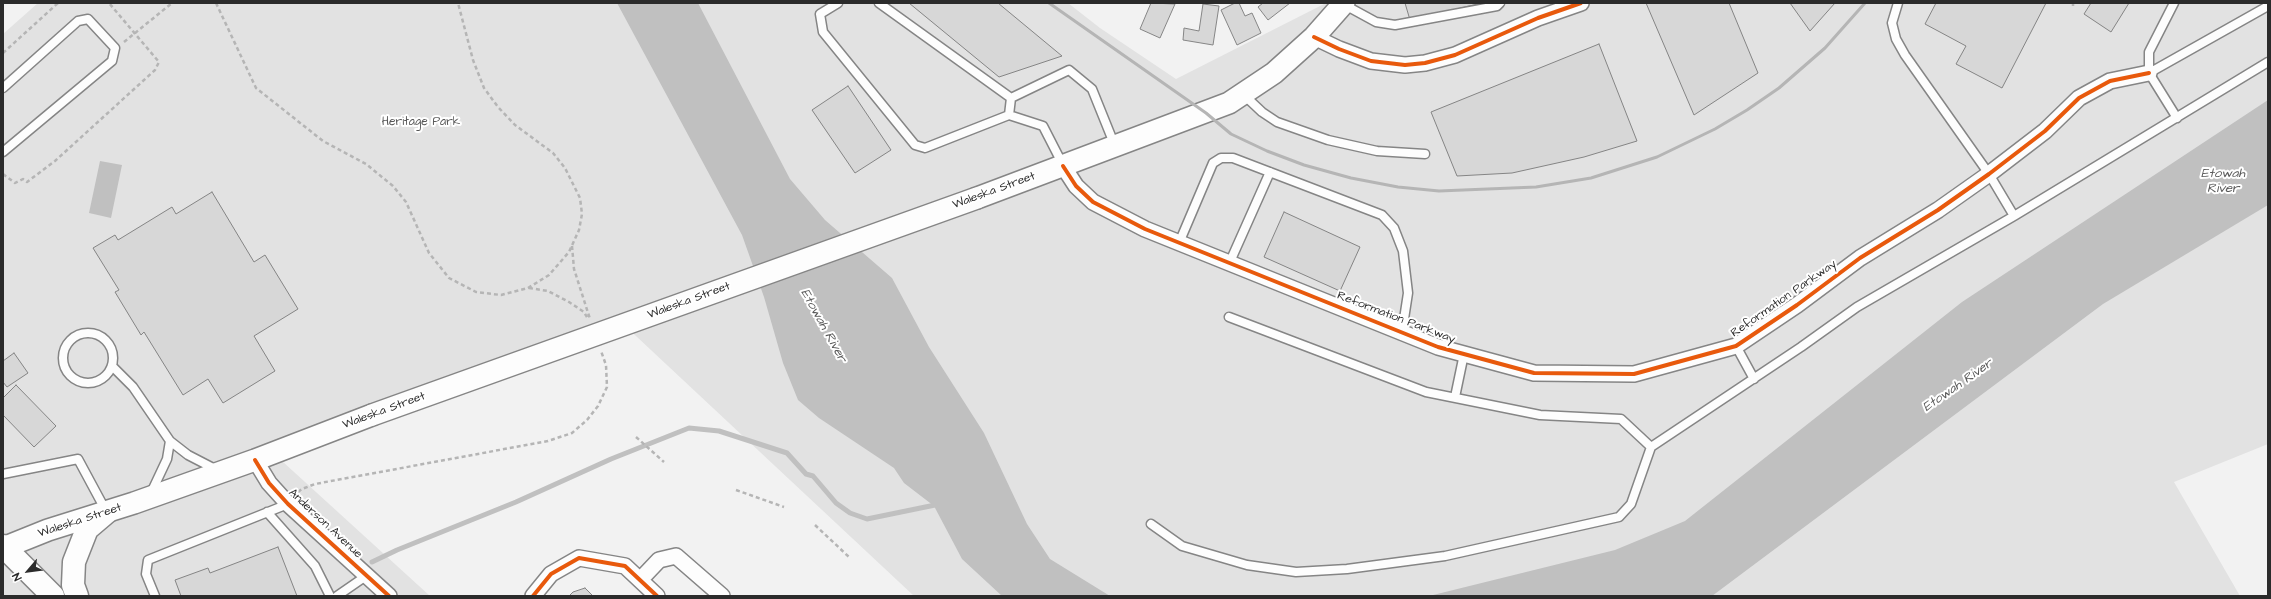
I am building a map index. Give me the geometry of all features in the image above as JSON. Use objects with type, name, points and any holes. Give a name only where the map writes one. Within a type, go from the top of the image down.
[{"type":"main road","name":"Waleska Street","points":[[3,547],[48,530],[149,498],[256,460],[372,415],[977,198],[1206,113],[1244,95],[1274,73],[1314,37],[1343,4]]},
{"type":"main road","points":[[77,596],[74,585],[74,562],[87,530],[106,512]]},
{"type":"main road","points":[[3,547],[53,596]]},
{"type":"street","points":[[1314,37],[1338,49],[1371,61],[1405,65],[1425,63],[1455,55],[1538,18],[1581,3]]},
{"type":"street","name":"Reformation Parkway","points":[[1063,166],[1076,186],[1093,202],[1145,229],[1438,347],[1534,373],[1634,374],[1736,346],[1797,305],[1860,258],[1938,210],[1989,174],[2045,131],[2079,98],[2110,80],[2148,73]]},
{"type":"street","name":"Anderson Avenue","points":[[256,460],[269,483],[288,504],[389,596]]},
{"type":"street","points":[[640,580],[659,560],[676,556],[722,596]]},
{"type":"street","points":[[533,596],[551,574],[579,558],[625,566],[657,596]]},
{"type":"lane","points":[[838,3],[820,14],[823,32],[915,145],[925,148],[1009,115],[1043,126],[1063,166]]},
{"type":"lane","points":[[879,3],[1011,98]]},
{"type":"lane","points":[[1343,4],[1376,22],[1395,25],[1497,6],[1500,3]]},
{"type":"lane","points":[[1898,3],[1892,23],[1899,44],[1937,102],[1989,174],[2014,216]]},
{"type":"lane","points":[[2174,3],[2149,52],[2148,73],[2177,118]]},
{"type":"lane","points":[[2148,73],[2268,6]]},
{"type":"lane","points":[[3,88],[78,21],[88,19],[116,48],[112,61],[3,152]]},
{"type":"lane","points":[[1151,524],[1182,546],[1248,565],[1296,572],[1347,569],[1445,556],[1619,517],[1631,504],[1651,447],[1754,379],[1857,307],[2014,216],[2268,62]]},
{"type":"lane","points":[[1011,98],[1069,70],[1092,89],[1115,146]]},
{"type":"lane","points":[[1244,95],[1262,112],[1277,122],[1328,140],[1378,151],[1425,154]]},
{"type":"lane","points":[[1009,115],[1011,98]]},
{"type":"lane","points":[[1179,243],[1212,163],[1221,158],[1234,158],[1382,215],[1394,228],[1403,251],[1408,293],[1402,332]]},
{"type":"lane","points":[[1229,264],[1270,172]]},
{"type":"lane","points":[[1229,317],[1426,392],[1540,414],[1621,419],[1651,447]]},
{"type":"lane","points":[[87,333],[97,335],[105,340],[111,347],[113,356],[112,366],[108,374],[101,380],[91,383],[81,382],[72,377],[66,369],[64,359],[65,349],[70,341],[78,335],[87,333]]},
{"type":"lane","points":[[1736,346],[1754,379]]},
{"type":"lane","points":[[1455,397],[1464,354]]},
{"type":"lane","points":[[112,366],[133,387],[170,441],[202,463],[222,472]]},
{"type":"lane","points":[[149,498],[167,459],[170,441]]},
{"type":"lane","points":[[3,474],[78,459],[106,512]]},
{"type":"lane","points":[[155,596],[146,574],[148,560],[288,504]]},
{"type":"lane","points":[[267,512],[315,566],[330,596]]},
{"type":"lane","points":[[337,596],[366,576]]},
{"type":"path","points":[[3,53],[58,3]]},
{"type":"path","points":[[3,174],[15,183],[23,180],[27,182],[55,162],[155,70],[159,62],[109,3]]},
{"type":"path","points":[[116,48],[172,3]]},
{"type":"path","points":[[216,3],[256,88],[324,141],[366,164],[393,186],[406,202],[429,253],[449,278],[476,292],[501,295],[528,288],[549,276],[569,252],[579,230],[582,214],[580,198],[573,182],[553,152],[515,125],[498,107],[484,88],[473,60],[458,3]]},
{"type":"path","points":[[528,288],[548,291],[569,302],[584,312],[590,321],[574,270],[572,246]]},
{"type":"path","points":[[288,504],[302,489],[315,484],[548,441],[572,433],[591,415],[607,387],[606,365],[600,346]]},
{"type":"path","points":[[636,437],[664,462]]},
{"type":"path","points":[[736,490],[784,507]]},
{"type":"path","points":[[815,525],[849,557]]},
{"type":"shaded area","points":[[38,3],[1068,3],[1100,28],[1176,79],[1326,3],[2268,3],[2268,444],[2174,482],[2240,596],[914,596],[621,322],[271,451],[430,596],[3,596],[3,34]]},
{"type":"water","name":"Etowah River","points":[[617,3],[698,3],[790,179],[825,220],[892,278],[929,347],[984,433],[1027,524],[1050,559],[1110,596],[1002,596],[962,559],[934,506],[904,483],[894,468],[819,418],[798,400],[783,363],[764,297],[742,235]]},
{"type":"water","name":"Etowah River","points":[[2268,100],[2268,205],[2103,304],[1712,596],[1429,596],[1615,550],[1685,521],[1962,302]]},
{"type":"water","points":[[100,161],[122,165],[111,218],[89,213]]},
{"type":"building","points":[[909,3],[998,3],[1062,56],[999,77]]},
{"type":"building","points":[[1151,3],[1175,4],[1160,38],[1140,29]]},
{"type":"building","points":[[1235,3],[1239,3],[1245,16],[1252,13],[1261,33],[1237,45],[1221,10]]},
{"type":"building","points":[[1263,3],[1290,3],[1268,20],[1258,7]]},
{"type":"building","points":[[1405,3],[1482,3],[1410,20]]},
{"type":"building","points":[[1646,3],[1729,3],[1758,73],[1694,115]]},
{"type":"building","points":[[1790,3],[1835,3],[1810,31]]},
{"type":"building","points":[[1936,3],[2046,3],[2002,88],[1956,64],[1966,46],[1925,24]]},
{"type":"building","points":[[2091,3],[2129,3],[2111,32],[2084,14]]},
{"type":"building","points":[[1203,4],[1219,6],[1213,45],[1183,40],[1184,28],[1199,31]]},
{"type":"building","points":[[1599,44],[1637,141],[1584,157],[1512,173],[1457,176],[1431,112]]},
{"type":"building","points":[[848,86],[891,150],[855,173],[812,110]]},
{"type":"building","points":[[212,192],[254,262],[265,255],[298,309],[254,336],[275,371],[223,403],[208,379],[183,395],[144,332],[141,335],[115,292],[119,290],[93,248],[115,235],[118,240],[172,207],[176,214]]},
{"type":"building","points":[[1284,212],[1360,247],[1340,291],[1264,257]]},
{"type":"building","points":[[14,353],[28,373],[7,387],[3,382],[3,361]]},
{"type":"building","points":[[16,385],[56,426],[34,447],[3,415],[3,398]]},
{"type":"building","points":[[278,547],[297,596],[181,596],[175,580],[208,568],[210,573]]},
{"type":"building","points":[[585,588],[593,596],[569,596],[573,592]]},
{"type":"waterway","points":[[372,562],[397,550],[516,502],[611,459],[689,428],[719,431],[787,453],[806,474],[813,476],[836,503],[850,513],[867,519],[940,504]]},
{"type":"railway","points":[[1049,3],[1206,113],[1231,134],[1267,151],[1304,165],[1351,178],[1398,187],[1439,191],[1536,187],[1591,178],[1657,157],[1715,129],[1747,110],[1779,88],[1825,48],[1865,3]]},
{"type":"cycle path","points":[[1314,37],[1339,49],[1371,61],[1405,65],[1425,63],[1455,55],[1538,18],[1581,3]]},
{"type":"cycle path","points":[[1063,166],[1076,186],[1093,202],[1145,229],[1438,347],[1534,373],[1634,374],[1736,346],[1797,305],[1860,258],[1938,210],[1989,174],[2045,131],[2079,98],[2110,81],[2149,73]]},
{"type":"cycle path","points":[[255,460],[269,483],[288,504],[389,596]]},
{"type":"cycle path","points":[[533,596],[551,574],[579,558],[625,566],[657,596]]},
{"type":"park label","name":"Heritage Park","points":[[421,122]]}]
